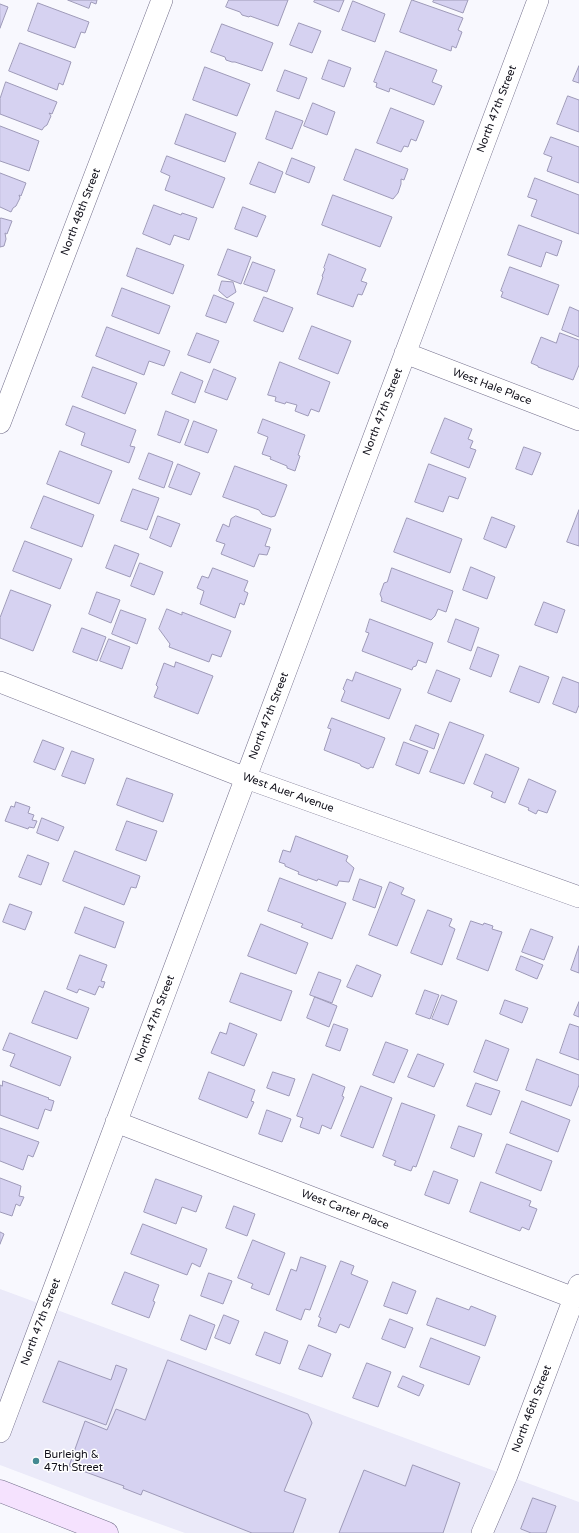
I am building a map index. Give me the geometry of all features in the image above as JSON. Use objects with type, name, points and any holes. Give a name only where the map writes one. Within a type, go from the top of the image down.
[{"type":"main road","points":[[0,1491],[77,1528],[107,1533]]},
{"type":"street","name":"North 48th Street","points":[[0,423],[162,0]]},
{"type":"street","name":"North 47th Street","points":[[0,1432],[538,0]]},
{"type":"street","name":"West Hale Place","points":[[405,353],[579,420]]},
{"type":"street","name":"West Auer Avenue","points":[[0,682],[246,778],[579,897]]},
{"type":"street","name":"West Carter Place","points":[[116,1122],[576,1292]]},
{"type":"street","name":"North 46th Street","points":[[482,1533],[507,1475],[576,1292]]},
{"type":"shaded area","points":[[0,1289],[579,1502],[579,1533],[185,1533],[0,1465]]},
{"type":"building","points":[[68,0],[97,0],[96,4],[91,2],[89,8]]},
{"type":"building","points":[[229,0],[288,0],[278,26],[250,16],[242,15],[240,12],[226,7]]},
{"type":"building","points":[[315,0],[344,0],[339,12],[314,2]]},
{"type":"building","points":[[412,0],[463,18],[458,30],[462,32],[456,48],[452,46],[451,51],[400,32]]},
{"type":"building","points":[[434,0],[468,0],[463,13],[433,2]]},
{"type":"building","points":[[353,1],[385,14],[375,42],[342,30]]},
{"type":"building","points":[[38,3],[89,22],[85,33],[81,32],[75,48],[28,31]]},
{"type":"building","points":[[0,4],[8,7],[0,28]]},
{"type":"building","points":[[299,23],[321,31],[312,53],[290,45]]},
{"type":"building","points":[[222,24],[273,43],[262,71],[226,60],[225,57],[211,52]]},
{"type":"building","points":[[20,43],[71,62],[63,85],[59,83],[57,90],[9,71]]},
{"type":"building","points":[[386,51],[437,70],[432,82],[442,86],[434,105],[390,88],[389,92],[376,87],[377,83],[374,82]]},
{"type":"building","points":[[329,60],[351,68],[344,87],[322,79]]},
{"type":"building","points":[[579,66],[579,83],[573,81]]},
{"type":"building","points":[[205,67],[250,84],[237,116],[193,100]]},
{"type":"building","points":[[285,70],[307,78],[299,99],[277,91]]},
{"type":"building","points":[[6,82],[57,102],[52,114],[49,113],[51,116],[47,125],[42,130],[0,114],[0,99]]},
{"type":"building","points":[[568,96],[579,100],[579,132],[557,124]]},
{"type":"building","points":[[313,103],[335,112],[327,135],[304,126]]},
{"type":"building","points":[[391,108],[424,121],[416,141],[411,139],[408,147],[404,146],[401,152],[377,143]]},
{"type":"building","points":[[276,111],[303,121],[292,149],[266,139]]},
{"type":"building","points":[[186,114],[236,133],[225,162],[175,144]]},
{"type":"building","points":[[0,126],[39,141],[29,171],[0,161]]},
{"type":"building","points":[[551,137],[579,147],[579,183],[547,171],[552,157],[544,154]]},
{"type":"building","points":[[356,149],[408,169],[404,180],[401,179],[398,193],[393,199],[344,180]]},
{"type":"building","points":[[167,156],[225,178],[213,208],[165,190],[170,176],[161,172]]},
{"type":"building","points":[[292,158],[315,167],[309,183],[286,174]]},
{"type":"building","points":[[259,162],[283,172],[275,193],[250,184]]},
{"type":"building","points":[[0,173],[26,183],[21,196],[19,195],[20,198],[16,206],[11,212],[0,207]]},
{"type":"building","points":[[535,178],[579,195],[579,234],[531,216],[537,200],[528,197]]},
{"type":"building","points":[[333,195],[392,217],[380,247],[322,225]]},
{"type":"building","points":[[154,205],[181,215],[182,213],[197,218],[189,240],[174,235],[170,245],[143,234]]},
{"type":"building","points":[[243,207],[266,216],[257,237],[235,229]]},
{"type":"building","points":[[1,218],[12,221],[7,234],[5,233],[6,239],[4,246],[0,247],[0,220]]},
{"type":"building","points":[[519,225],[562,241],[557,256],[546,252],[541,267],[508,255]]},
{"type":"building","points":[[137,248],[184,265],[173,294],[127,276]]},
{"type":"building","points":[[228,249],[251,257],[241,284],[218,275]]},
{"type":"building","points":[[329,254],[366,269],[361,281],[367,283],[362,295],[358,294],[353,307],[317,294]]},
{"type":"building","points":[[253,262],[275,270],[267,292],[244,284]]},
{"type":"building","points":[[510,267],[559,285],[548,315],[501,297],[503,292],[501,291]]},
{"type":"building","points":[[222,281],[233,282],[236,292],[227,298],[219,291]]},
{"type":"building","points":[[122,288],[170,306],[159,334],[112,316]]},
{"type":"building","points":[[214,295],[234,303],[226,323],[206,316]]},
{"type":"building","points":[[264,297],[293,308],[283,332],[254,321]]},
{"type":"building","points":[[570,307],[579,311],[579,337],[562,330]]},
{"type":"building","points":[[312,326],[351,341],[338,374],[299,359]]},
{"type":"building","points":[[107,327],[170,351],[164,366],[149,361],[144,375],[96,356]]},
{"type":"building","points":[[197,333],[219,341],[210,363],[188,355]]},
{"type":"building","points":[[560,333],[579,340],[579,365],[573,380],[531,363],[541,337],[556,343]]},
{"type":"building","points":[[280,362],[330,382],[319,412],[311,409],[308,416],[295,411],[297,405],[275,401],[276,397],[268,395]]},
{"type":"building","points":[[93,367],[137,383],[125,414],[82,397]]},
{"type":"building","points":[[214,369],[236,378],[227,400],[205,392]]},
{"type":"building","points":[[181,372],[203,381],[195,403],[172,394]]},
{"type":"building","points":[[73,406],[136,430],[130,446],[135,447],[129,463],[81,445],[85,433],[66,425]]},
{"type":"building","points":[[166,411],[189,420],[180,443],[158,435]]},
{"type":"building","points":[[445,418],[472,429],[468,439],[473,441],[470,448],[476,450],[469,468],[431,453]]},
{"type":"building","points":[[263,419],[305,435],[298,455],[300,456],[295,471],[270,459],[271,457],[262,454],[268,437],[258,433]]},
{"type":"building","points":[[194,421],[217,430],[208,453],[185,445]]},
{"type":"building","points":[[524,447],[541,453],[532,475],[516,469]]},
{"type":"building","points":[[60,451],[112,471],[99,504],[47,484]]},
{"type":"building","points":[[149,453],[173,462],[164,488],[139,479]]},
{"type":"building","points":[[178,464],[200,473],[191,495],[169,487]]},
{"type":"building","points":[[429,464],[466,478],[458,499],[449,496],[443,512],[415,502]]},
{"type":"building","points":[[235,466],[287,485],[275,516],[271,517],[262,514],[259,510],[223,497]]},
{"type":"building","points":[[133,489],[159,498],[147,530],[121,521]]},
{"type":"building","points":[[44,496],[94,515],[82,547],[31,528]]},
{"type":"building","points":[[579,510],[579,546],[567,542]]},
{"type":"building","points":[[158,516],[180,524],[171,547],[150,538]]},
{"type":"building","points":[[236,516],[271,529],[265,546],[270,547],[267,555],[259,554],[254,567],[221,554],[225,544],[216,541],[223,524],[229,527],[231,519]]},
{"type":"building","points":[[492,517],[515,526],[506,548],[484,539]]},
{"type":"building","points":[[407,518],[462,539],[450,573],[394,552]]},
{"type":"building","points":[[25,541],[72,559],[60,589],[13,571]]},
{"type":"building","points":[[115,545],[139,554],[130,577],[106,568]]},
{"type":"building","points":[[140,563],[163,572],[154,595],[131,586]]},
{"type":"building","points":[[471,567],[495,577],[487,599],[463,590]]},
{"type":"building","points":[[213,568],[248,581],[244,591],[248,593],[244,605],[240,603],[235,618],[200,604],[204,591],[197,588],[202,576],[208,578]]},
{"type":"building","points":[[392,568],[453,591],[446,612],[438,609],[435,616],[431,620],[381,601],[382,599],[380,594],[384,583],[387,582]]},
{"type":"building","points":[[11,590],[51,605],[33,651],[0,638],[0,618]]},
{"type":"building","points":[[97,592],[120,600],[111,623],[89,614]]},
{"type":"building","points":[[544,602],[565,610],[557,633],[535,625]]},
{"type":"building","points":[[167,609],[182,615],[182,612],[231,631],[221,657],[212,654],[209,662],[169,647],[170,644],[159,629]]},
{"type":"building","points":[[121,610],[146,619],[137,644],[112,634]]},
{"type":"building","points":[[370,619],[433,643],[426,663],[418,660],[416,666],[413,667],[412,670],[362,651],[369,633],[366,632]]},
{"type":"building","points":[[456,619],[479,628],[471,651],[448,642]]},
{"type":"building","points":[[82,628],[106,637],[97,661],[73,652]]},
{"type":"building","points":[[109,639],[130,647],[122,669],[100,661]]},
{"type":"building","points":[[478,647],[499,655],[491,677],[470,669]]},
{"type":"building","points":[[176,662],[213,676],[198,714],[154,697],[158,687],[156,685],[164,663],[174,667]]},
{"type":"building","points":[[520,666],[549,677],[539,703],[510,692]]},
{"type":"building","points":[[437,670],[460,679],[451,702],[428,693]]},
{"type":"building","points":[[356,672],[401,689],[389,719],[341,701],[345,691],[343,689],[347,679],[352,681]]},
{"type":"building","points":[[563,677],[579,683],[579,705],[576,713],[553,704]]},
{"type":"building","points":[[332,718],[385,738],[373,768],[371,767],[368,769],[360,764],[324,750],[331,729],[328,728]]},
{"type":"building","points":[[450,722],[484,735],[464,784],[430,772]]},
{"type":"building","points":[[416,725],[439,734],[434,749],[410,740]]},
{"type":"building","points":[[43,740],[64,748],[55,770],[34,762]]},
{"type":"building","points":[[404,742],[428,751],[419,774],[396,765]]},
{"type":"building","points":[[72,751],[94,759],[85,784],[62,776]]},
{"type":"building","points":[[486,754],[519,768],[505,803],[491,797],[493,792],[474,784]]},
{"type":"building","points":[[127,778],[173,794],[163,822],[117,805]]},
{"type":"building","points":[[529,779],[556,791],[547,813],[538,810],[536,814],[528,810],[529,808],[519,804]]},
{"type":"building","points":[[16,802],[30,807],[28,813],[34,815],[32,820],[37,821],[34,828],[29,827],[28,829],[5,821],[11,806],[14,807]]},
{"type":"building","points":[[42,818],[64,827],[58,841],[37,833]]},
{"type":"building","points":[[127,821],[157,831],[146,861],[116,850]]},
{"type":"building","points":[[296,836],[348,856],[346,861],[354,868],[349,882],[339,881],[337,886],[318,879],[317,881],[298,874],[299,872],[279,862],[283,850],[290,852]]},
{"type":"building","points":[[75,851],[140,876],[136,888],[131,887],[124,905],[63,881]]},
{"type":"building","points":[[28,855],[49,863],[41,885],[19,877]]},
{"type":"building","points":[[280,878],[346,903],[332,939],[301,927],[303,924],[268,911]]},
{"type":"building","points":[[360,879],[382,887],[375,908],[353,900]]},
{"type":"building","points":[[390,882],[404,888],[401,894],[415,900],[397,946],[369,935]]},
{"type":"building","points":[[10,904],[32,912],[25,930],[3,922]]},
{"type":"building","points":[[85,907],[124,922],[115,948],[75,933]]},
{"type":"building","points":[[428,910],[452,919],[449,926],[455,929],[442,965],[411,953]]},
{"type":"building","points":[[471,921],[483,925],[484,923],[493,926],[492,929],[502,932],[488,971],[457,959]]},
{"type":"building","points":[[261,924],[308,943],[296,974],[248,956]]},
{"type":"building","points":[[531,929],[553,937],[544,960],[522,952]]},
{"type":"building","points":[[579,946],[579,973],[571,970]]},
{"type":"building","points":[[80,955],[107,965],[101,981],[105,982],[103,988],[99,986],[95,995],[79,989],[77,993],[67,989]]},
{"type":"building","points":[[521,956],[543,965],[537,979],[516,970]]},
{"type":"building","points":[[357,965],[381,975],[372,997],[347,987]]},
{"type":"building","points":[[319,972],[341,980],[332,1003],[310,995]]},
{"type":"building","points":[[241,973],[292,991],[281,1021],[230,1002]]},
{"type":"building","points":[[425,990],[439,995],[430,1019],[416,1014]]},
{"type":"building","points":[[45,991],[89,1008],[77,1039],[32,1023]]},
{"type":"building","points":[[442,995],[457,1001],[448,1025],[432,1019]]},
{"type":"building","points":[[315,997],[337,1006],[329,1027],[307,1018]]},
{"type":"building","points":[[505,1000],[528,1008],[522,1023],[500,1014]]},
{"type":"building","points":[[579,1002],[579,1017],[574,1015]]},
{"type":"building","points":[[230,1023],[257,1034],[244,1066],[211,1053],[220,1032],[226,1034]]},
{"type":"building","points":[[334,1024],[348,1029],[340,1051],[326,1046]]},
{"type":"building","points":[[570,1024],[579,1027],[579,1060],[560,1053]]},
{"type":"building","points":[[10,1033],[71,1057],[60,1086],[10,1066],[15,1054],[3,1050]]},
{"type":"building","points":[[486,1040],[509,1049],[497,1081],[474,1072]]},
{"type":"building","points":[[386,1042],[408,1050],[394,1083],[373,1075]]},
{"type":"building","points":[[418,1054],[444,1064],[434,1087],[408,1077]]},
{"type":"building","points":[[537,1059],[579,1075],[579,1085],[571,1106],[526,1090]]},
{"type":"building","points":[[209,1072],[255,1090],[251,1101],[254,1102],[247,1118],[199,1099]]},
{"type":"building","points":[[273,1072],[295,1079],[289,1096],[267,1088]]},
{"type":"building","points":[[313,1074],[345,1087],[342,1096],[344,1097],[331,1129],[322,1125],[319,1134],[300,1127],[303,1118],[297,1116]]},
{"type":"building","points":[[3,1081],[54,1101],[51,1111],[45,1109],[38,1129],[0,1115],[0,1085],[2,1086]]},
{"type":"building","points":[[476,1083],[500,1091],[491,1115],[467,1106]]},
{"type":"building","points":[[361,1086],[392,1098],[373,1148],[341,1136]]},
{"type":"building","points":[[522,1101],[570,1120],[558,1152],[510,1133]]},
{"type":"building","points":[[402,1103],[435,1115],[416,1167],[413,1166],[411,1171],[394,1165],[396,1161],[383,1156]]},
{"type":"building","points":[[267,1110],[291,1119],[282,1142],[259,1134]]},
{"type":"building","points":[[459,1126],[482,1134],[474,1157],[451,1148]]},
{"type":"building","points":[[0,1128],[39,1142],[33,1157],[28,1155],[23,1170],[0,1161]]},
{"type":"building","points":[[507,1144],[552,1161],[541,1191],[496,1173]]},
{"type":"building","points":[[434,1171],[458,1180],[449,1204],[425,1195]]},
{"type":"building","points":[[0,1178],[21,1186],[19,1196],[24,1197],[20,1206],[16,1204],[12,1216],[0,1212]]},
{"type":"building","points":[[156,1179],[202,1196],[196,1212],[182,1207],[176,1224],[144,1212]]},
{"type":"building","points":[[481,1182],[531,1201],[529,1206],[537,1209],[529,1230],[522,1227],[520,1231],[470,1212]]},
{"type":"building","points":[[234,1206],[255,1214],[247,1236],[226,1228]]},
{"type":"building","points":[[143,1224],[207,1249],[200,1267],[192,1263],[187,1275],[131,1254]]},
{"type":"building","points":[[0,1232],[4,1234],[0,1244]]},
{"type":"building","points":[[253,1240],[285,1253],[269,1295],[251,1288],[253,1284],[238,1278]]},
{"type":"building","points":[[301,1257],[326,1266],[310,1310],[305,1309],[301,1320],[276,1310],[291,1269],[296,1271]]},
{"type":"building","points":[[341,1261],[354,1266],[351,1274],[368,1281],[349,1328],[340,1324],[336,1333],[318,1326],[321,1318],[319,1317]]},
{"type":"building","points":[[125,1272],[159,1285],[149,1318],[112,1304]]},
{"type":"building","points":[[209,1273],[232,1281],[223,1304],[201,1296]]},
{"type":"building","points":[[393,1282],[416,1291],[407,1314],[384,1306]]},
{"type":"building","points":[[437,1298],[469,1310],[471,1306],[496,1316],[485,1346],[427,1325]]},
{"type":"building","points":[[190,1315],[215,1325],[206,1350],[181,1340]]},
{"type":"building","points":[[224,1315],[239,1321],[230,1344],[215,1338]]},
{"type":"building","points":[[390,1319],[413,1328],[405,1348],[382,1339]]},
{"type":"building","points":[[265,1332],[288,1341],[280,1364],[256,1355]]},
{"type":"building","points":[[431,1338],[480,1357],[469,1385],[420,1367]]},
{"type":"building","points":[[309,1345],[331,1354],[322,1377],[299,1369]]},
{"type":"building","points":[[168,1360],[308,1414],[312,1423],[284,1491],[306,1499],[293,1533],[252,1533],[143,1490],[141,1495],[123,1488],[124,1486],[69,1466],[85,1421],[107,1430],[116,1409],[145,1420]]},
{"type":"building","points":[[59,1361],[111,1380],[116,1365],[127,1369],[106,1425],[43,1402]]},
{"type":"building","points":[[367,1363],[391,1372],[378,1407],[353,1398]]},
{"type":"building","points":[[403,1376],[424,1385],[419,1396],[398,1387]]},
{"type":"building","points":[[413,1465],[460,1483],[443,1533],[339,1533],[364,1470],[405,1486]]},
{"type":"building","points":[[533,1498],[556,1506],[546,1533],[531,1533],[521,1529]]},
{"type":"place","name":"Burleigh & 47th Street","points":[[36,1461]]}]
